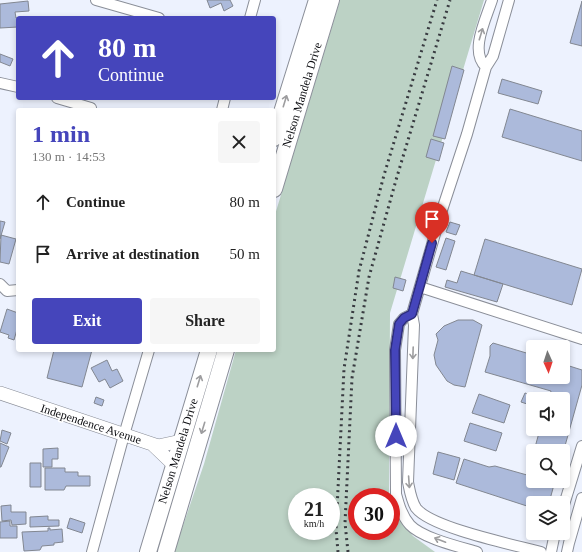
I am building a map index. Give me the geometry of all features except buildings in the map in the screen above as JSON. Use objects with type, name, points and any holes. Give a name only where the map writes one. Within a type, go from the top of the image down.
[{"type":"main road","name":"Nelson Mandela Drive","points":[[276,132],[317,0]]},
{"type":"main road","name":"Nelson Mandela Drive","points":[[276,182],[331,0]]},
{"type":"main road","name":"Nelson Mandela Drive","points":[[148,552],[208,352]]},
{"type":"main road","name":"Nelson Mandela Drive","points":[[166,552],[225,352]]},
{"type":"street","points":[[96,0],[152,16]]},
{"type":"street","points":[[251,16],[255,0]]},
{"type":"street","points":[[486,67],[478,56],[477,48],[492,0]]},
{"type":"street","points":[[509,0],[493,56],[486,67],[441,213],[412,314],[414,325],[408,482],[411,499],[417,509],[430,519],[456,529],[541,552]]},
{"type":"street","points":[[0,83],[16,87]]},
{"type":"street","points":[[64,100],[91,108]]},
{"type":"street","points":[[0,284],[7,290],[16,290]]},
{"type":"street","points":[[420,288],[582,339]]},
{"type":"street","points":[[412,314],[404,318],[399,324],[395,350],[396,494],[400,508],[412,526],[447,543],[477,552]]},
{"type":"street","points":[[92,552],[148,352]]},
{"type":"street","name":"Independence Avenue","points":[[0,393],[152,444],[175,466]]},
{"type":"street","points":[[152,444],[158,446],[181,441]]},
{"type":"street","points":[[567,496],[582,446]]},
{"type":"street","points":[[567,552],[582,498]]},
{"type":"street","points":[[551,552],[554,540]]},
{"type":"green space","points":[[340,0],[484,0],[390,313],[389,488],[348,488],[348,540],[400,540],[400,519],[413,536],[435,552],[174,552],[204,464],[235,352],[276,352],[276,211]]},
{"type":"railway","points":[[338,552],[336,529],[344,369],[359,271],[384,175],[437,0]]},
{"type":"railway","points":[[348,552],[345,523],[352,378],[369,277],[396,180],[450,0]]},
{"type":"route","points":[[396,436],[395,350],[399,324],[404,318],[412,314],[432,243]]}]
